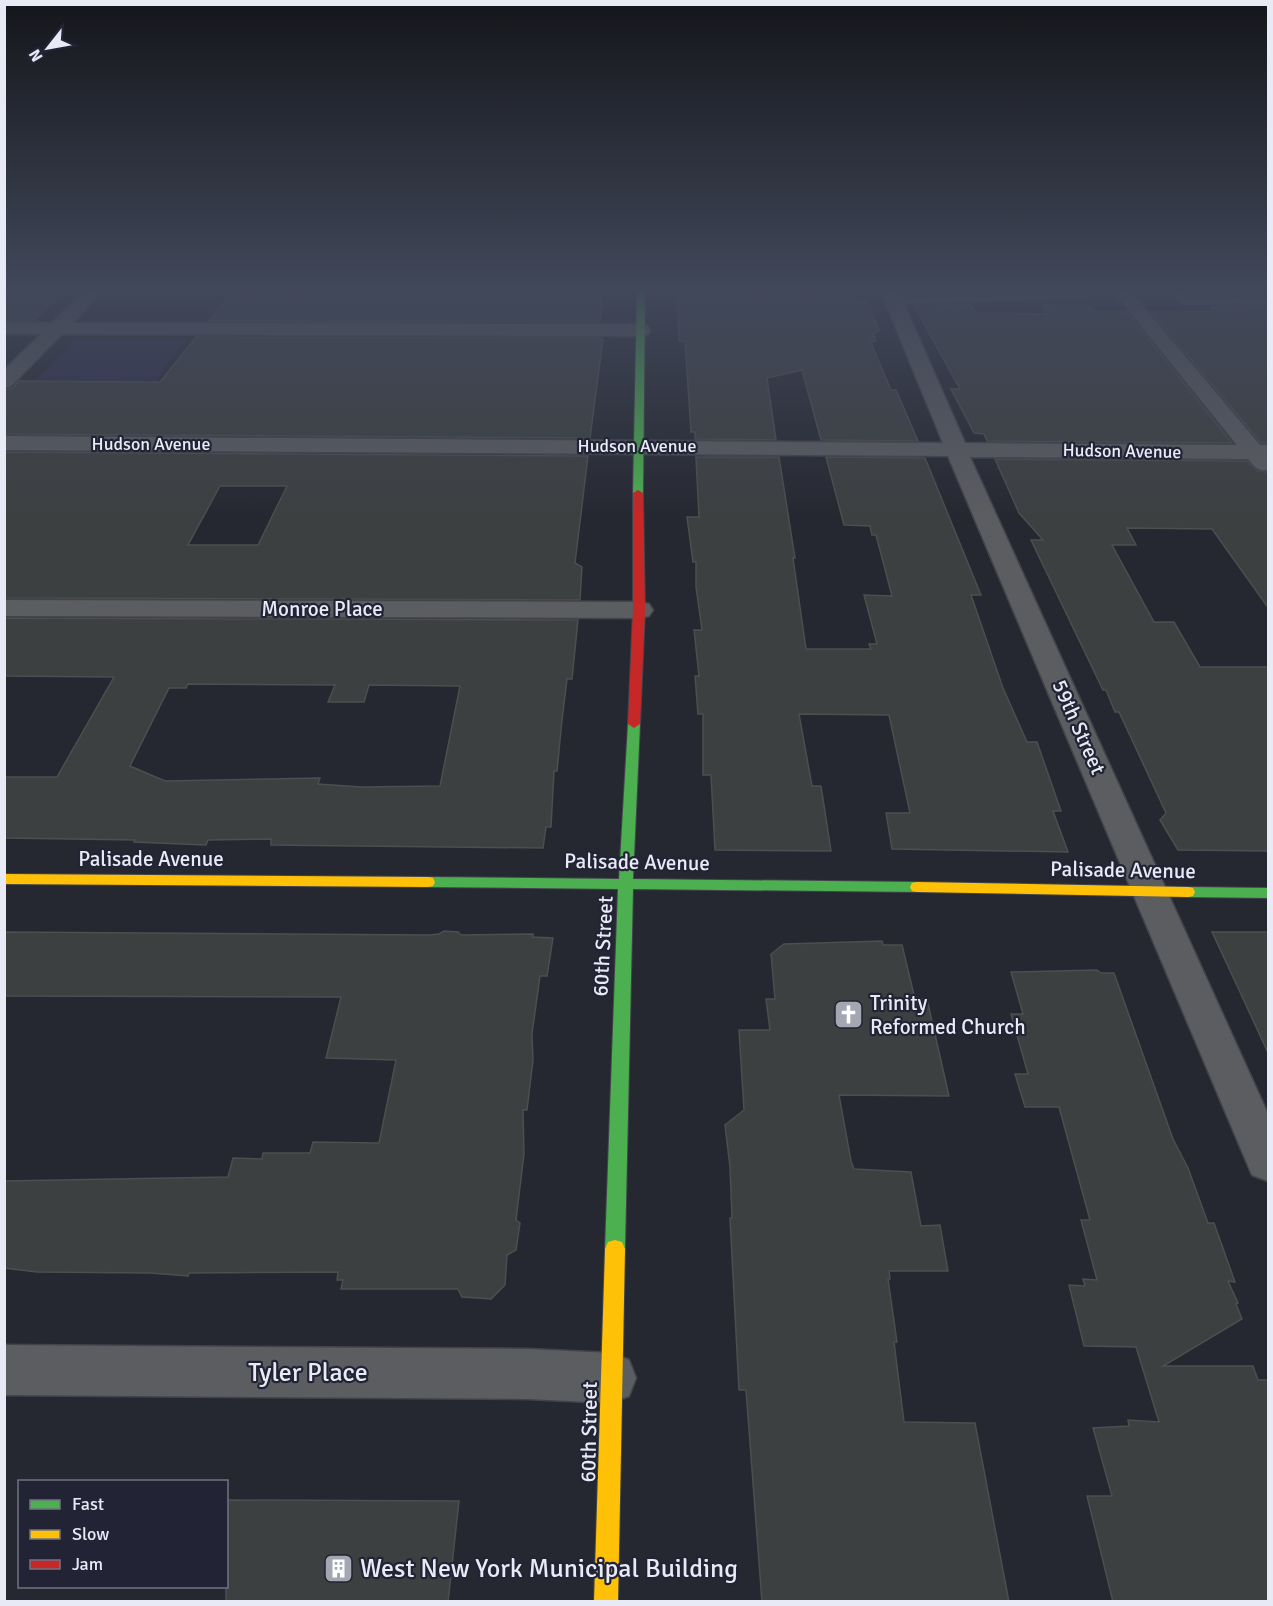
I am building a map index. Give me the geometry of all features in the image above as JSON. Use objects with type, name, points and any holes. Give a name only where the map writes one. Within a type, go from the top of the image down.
[{"type":"street","points":[[4,382],[19,367]]},
{"type":"street","name":"60th Street","points":[[606,1602],[610,1378],[624,924],[639,610],[637,446],[640,367]]},
{"type":"street","name":"59th Street","points":[[922,367],[1269,1161]]},
{"type":"street","points":[[1186,367],[1264,458]]},
{"type":"street","name":"Hudson Avenue","points":[[4,443],[956,448],[1264,458]]},
{"type":"street","name":"Monroe Place","points":[[4,608],[639,610]]},
{"type":"street","name":"Palisade Avenue","points":[[4,879],[627,884],[1269,893]]},
{"type":"street","name":"Tyler Place","points":[[4,1370],[528,1374],[610,1378]]},
{"type":"shaded area","points":[[48,367],[166,367],[156,381],[36,380]]},
{"type":"building","points":[[172,367],[599,367],[590,438],[4,434],[4,390],[13,388],[19,381],[160,382]]},
{"type":"building","points":[[687,367],[881,367],[891,390],[896,390],[918,441],[821,440],[802,370],[767,378],[776,440],[695,439],[695,432],[691,432]]},
{"type":"building","points":[[948,367],[1171,367],[1232,443],[987,441],[984,434],[974,433],[951,389],[960,389]]},
{"type":"building","points":[[1197,367],[1269,367],[1269,443],[1261,443]]},
{"type":"building","points":[[4,452],[588,456],[575,563],[582,567],[580,600],[4,598]],"holes":[[[220,486],[287,486],[258,545],[188,545]]]},
{"type":"building","points":[[696,457],[779,457],[806,649],[871,649],[869,644],[877,644],[864,595],[892,596],[876,535],[872,535],[870,526],[844,525],[826,457],[925,458],[981,595],[971,595],[1003,688],[1027,742],[1037,742],[1061,811],[1053,811],[1068,852],[892,849],[886,813],[910,813],[889,715],[799,714],[812,786],[821,786],[831,851],[715,850],[711,775],[703,775],[703,714],[698,714],[695,676],[699,676],[694,630],[702,630],[696,587],[696,562],[693,562],[687,517],[699,517]]},
{"type":"building","points":[[995,459],[1247,461],[1258,471],[1269,472],[1269,609],[1212,529],[1127,528],[1136,545],[1112,545],[1154,622],[1174,622],[1200,667],[1269,667],[1269,851],[1178,850],[1160,820],[1166,813],[1119,712],[1115,712],[1106,690],[1103,690],[1031,540],[1043,540],[1019,513]]},
{"type":"building","points":[[4,618],[578,620],[572,679],[567,679],[557,771],[554,771],[551,827],[546,827],[543,848],[271,845],[271,839],[208,840],[206,845],[134,842],[135,840],[4,838],[4,777],[57,777],[114,677],[4,676]],"holes":[[[188,684],[335,685],[328,702],[364,702],[369,685],[460,686],[440,786],[361,787],[318,784],[320,778],[165,781],[130,766],[169,688],[186,688]]]},
{"type":"building","points":[[444,931],[458,932],[461,935],[533,934],[533,937],[553,938],[547,976],[540,976],[532,1034],[533,1060],[527,1110],[523,1110],[524,1154],[516,1220],[520,1223],[516,1250],[507,1255],[505,1285],[491,1299],[462,1297],[458,1289],[341,1289],[343,1280],[337,1280],[338,1272],[189,1273],[188,1276],[150,1273],[37,1272],[4,1268],[4,1181],[228,1177],[233,1158],[262,1159],[263,1153],[310,1153],[313,1142],[379,1143],[396,1060],[326,1058],[341,997],[4,996],[4,932],[429,935]]},
{"type":"building","points":[[1212,932],[1269,932],[1269,1055],[1240,992]]},
{"type":"building","points":[[882,941],[883,945],[902,945],[915,999],[927,999],[949,1096],[839,1095],[851,1161],[854,1169],[911,1172],[921,1226],[940,1225],[948,1271],[889,1271],[890,1279],[888,1279],[897,1342],[894,1342],[904,1422],[975,1423],[1009,1602],[762,1602],[746,1390],[739,1390],[730,1218],[732,1218],[730,1167],[725,1125],[744,1110],[739,1030],[770,1030],[766,999],[775,999],[771,954],[784,944]]},
{"type":"building","points":[[1097,970],[1101,973],[1114,973],[1173,1139],[1188,1168],[1208,1223],[1214,1223],[1235,1282],[1228,1281],[1242,1319],[1163,1366],[1253,1366],[1258,1380],[1269,1380],[1269,1602],[1113,1602],[1087,1496],[1112,1496],[1093,1428],[1129,1426],[1128,1420],[1159,1422],[1136,1347],[1084,1346],[1069,1285],[1085,1286],[1083,1279],[1097,1280],[1081,1220],[1090,1220],[1059,1107],[1025,1107],[1015,1074],[1028,1074],[1011,1014],[1023,1014],[1011,972]]},
{"type":"building","name":"West New York Municipal Building","points":[[228,1500],[459,1501],[448,1602],[226,1602]]},
{"type":"traffic: fast","points":[[638,493],[640,367]]},
{"type":"traffic: fast","points":[[615,1249],[624,924],[634,724]]},
{"type":"traffic: fast","points":[[428,882],[917,887]]},
{"type":"traffic: fast","points":[[1188,892],[1268,893]]},
{"type":"traffic: slow","points":[[4,879],[428,882]]},
{"type":"traffic: slow","points":[[917,887],[1188,892]]},
{"type":"traffic: slow","points":[[606,1602],[615,1249]]},
{"type":"traffic: jam","points":[[634,724],[639,610],[638,493]]},
{"type":"place","name":"Trinity Reformed Church","points":[[849,1015]]},
{"type":"place","name":"West New York Municipal Building","points":[[339,1568]]}]
